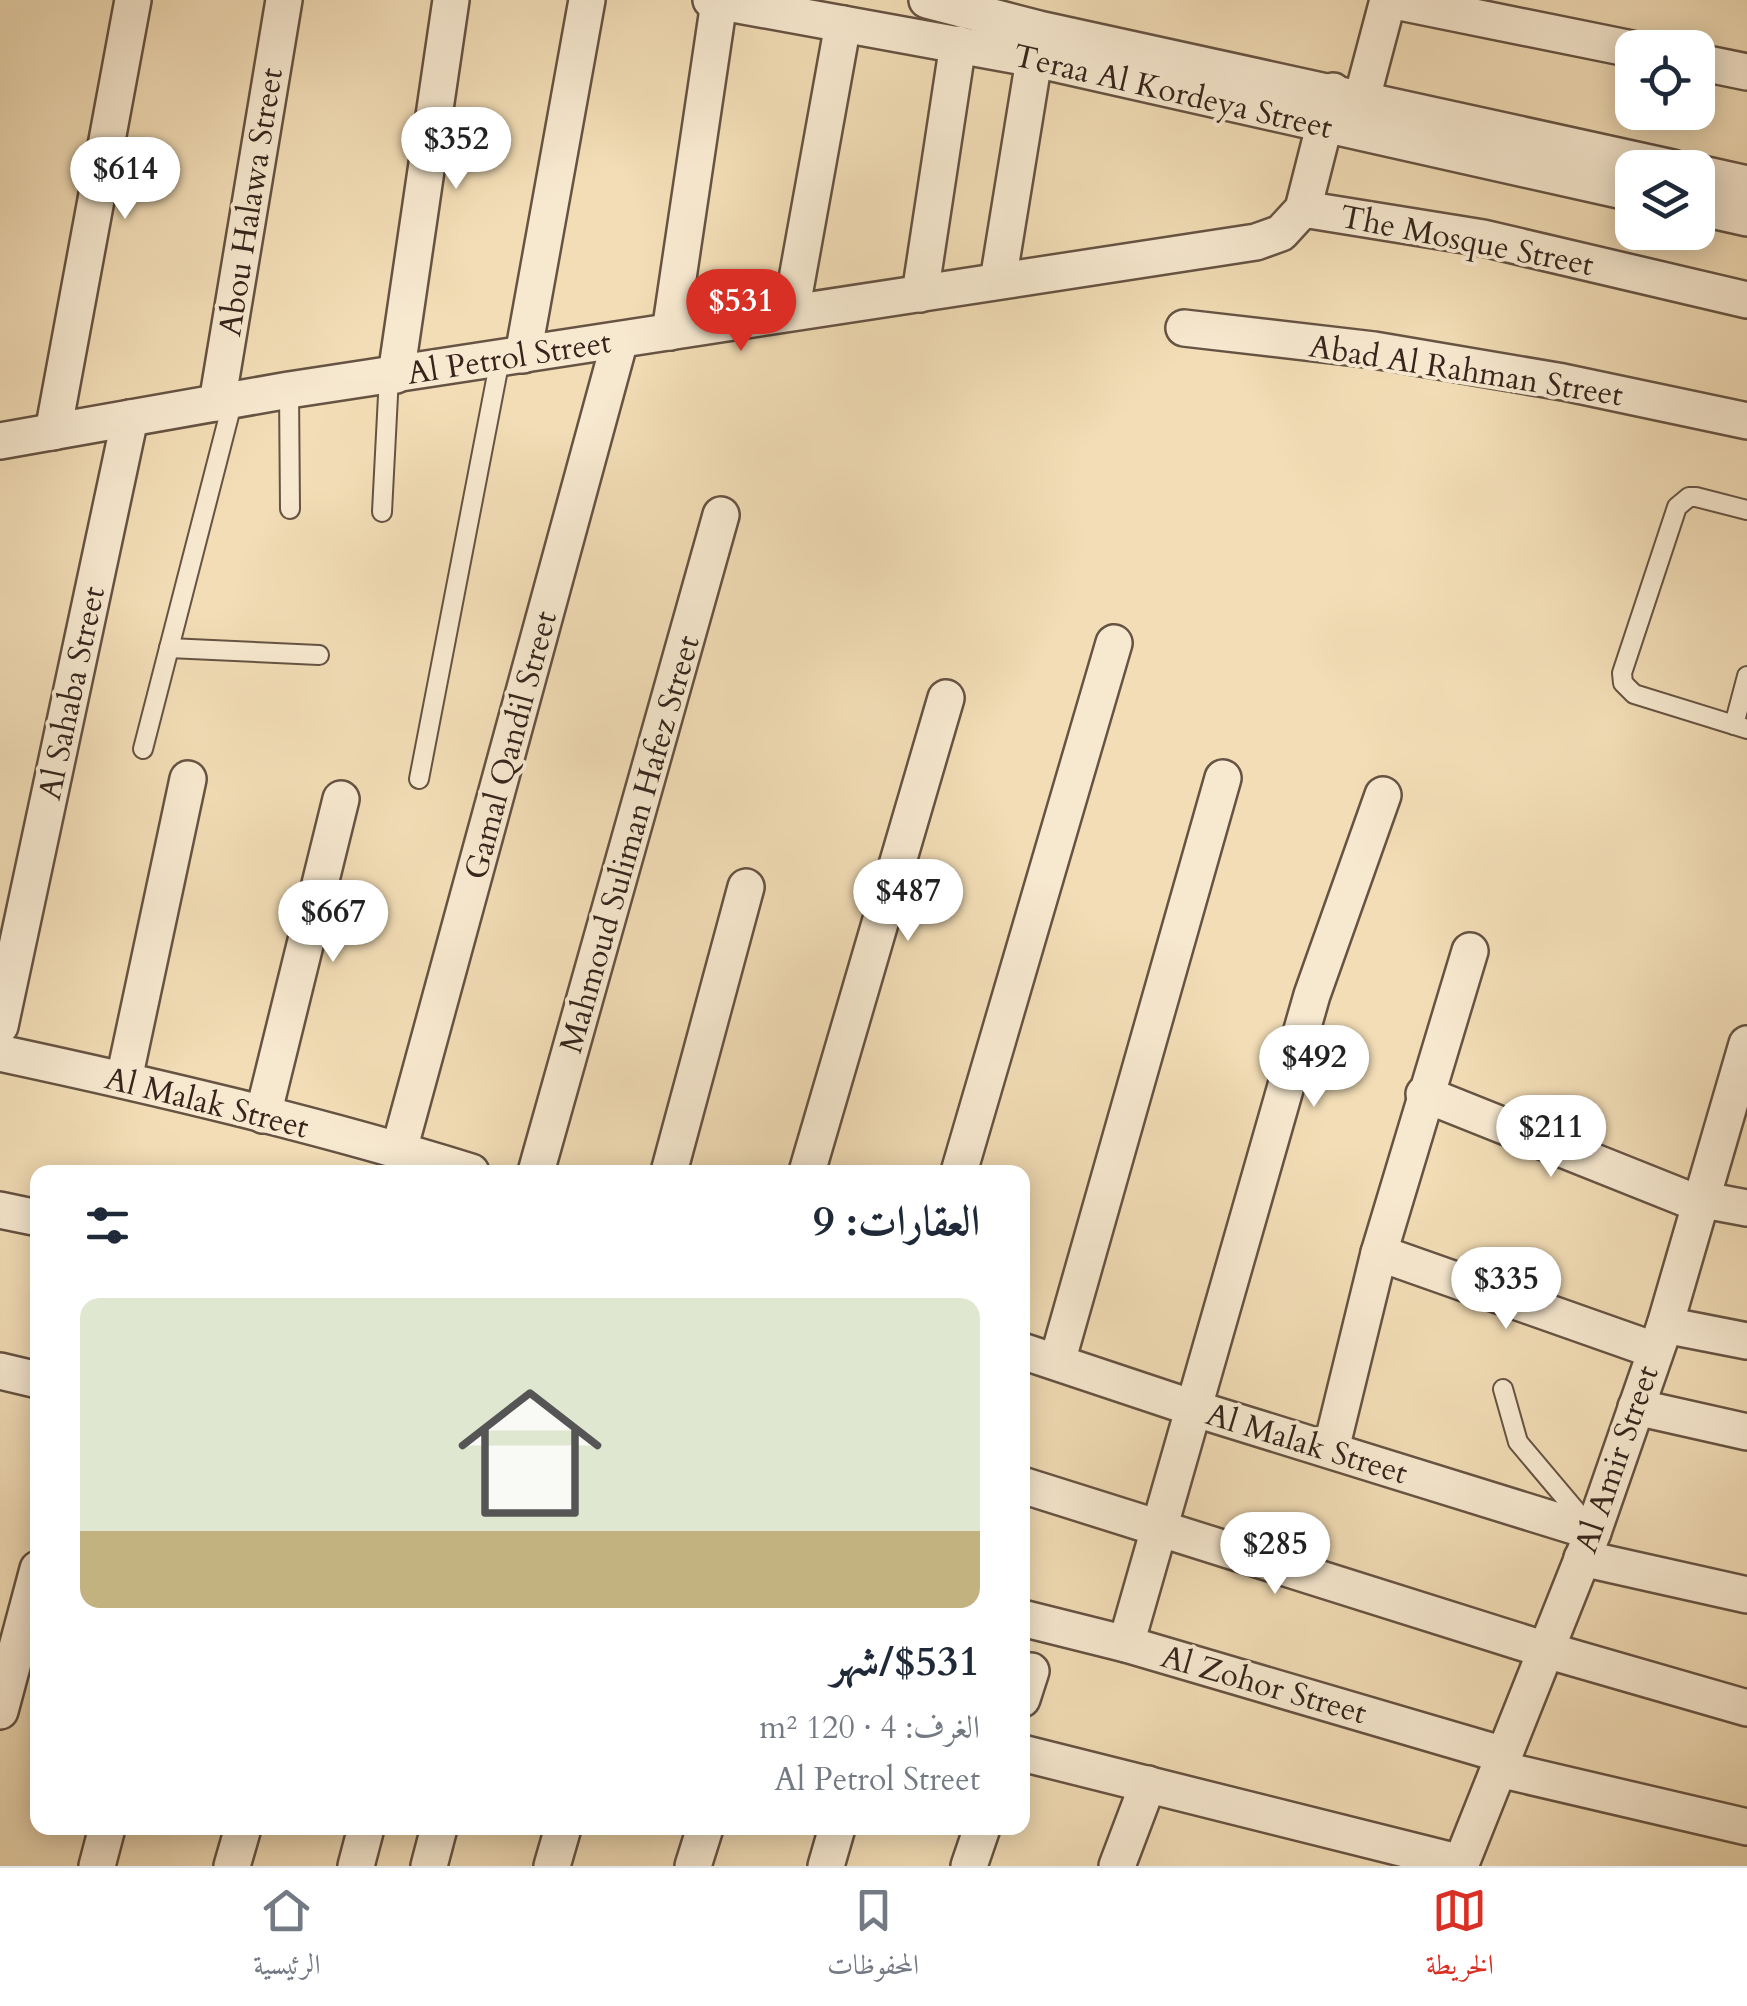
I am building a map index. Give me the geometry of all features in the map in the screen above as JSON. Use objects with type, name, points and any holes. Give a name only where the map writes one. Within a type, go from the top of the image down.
[{"type":"street","points":[[53,432],[132,0]]},
{"type":"street","name":"Abou Halawa Street","points":[[225,402],[284,0]]},
{"type":"street","points":[[393,376],[451,0]]},
{"type":"street","points":[[511,357],[587,0]]},
{"type":"street","name":"Teraa Al Kordeya Street","points":[[927,0],[1037,44],[1324,126],[1615,188]]},
{"type":"street","points":[[1303,209],[1324,126],[1347,94],[1389,0],[1615,46]]},
{"type":"street","points":[[670,332],[715,1]]},
{"type":"street","name":"Teraa Al Kordeya Street","points":[[715,1],[958,44],[1037,44],[1347,94],[1615,155]]},
{"type":"street","points":[[792,312],[843,24]]},
{"type":"street","points":[[920,294],[958,44]]},
{"type":"street","points":[[998,282],[1037,44]]},
{"type":"street","points":[[1715,65],[1747,72]]},
{"type":"street","points":[[1715,177],[1747,184]]},
{"type":"street","name":"Al Petrol Street","points":[[0,441],[289,390],[1256,242],[1282,233],[1303,209]]},
{"type":"street","name":"The Mosque Street","points":[[1303,209],[1483,238],[1747,300]]},
{"type":"street","points":[[1715,211],[1747,218]]},
{"type":"street","name":"Abad Al Rahman Street","points":[[1184,328],[1450,363],[1747,421]]},
{"type":"street","name":"Gamal Qandil Street","points":[[399,1150],[620,340]]},
{"type":"street","name":"Al Sahaba Street","points":[[0,1026],[130,418]]},
{"type":"street","name":"Mahmoud Suliman Hafez Street","points":[[538,1165],[721,516]]},
{"type":"street","points":[[960,1165],[1114,643]]},
{"type":"street","points":[[809,1165],[946,698]]},
{"type":"street","points":[[1057,1362],[1223,778]]},
{"type":"street","points":[[124,1080],[188,779]]},
{"type":"street","points":[[1126,1644],[1312,994],[1382,795]]},
{"type":"street","points":[[263,1115],[341,798]]},
{"type":"street","points":[[671,1165],[746,887]]},
{"type":"street","points":[[1331,1449],[1379,1252],[1470,951]]},
{"type":"street","name":"Al Amir Street","points":[[1460,1864],[1588,1545],[1703,1203],[1746,1052]]},
{"type":"street","name":"Al Malak Street","points":[[0,1053],[124,1080],[447,1165]]},
{"type":"street","points":[[1424,1094],[1703,1203],[1747,1208]]},
{"type":"street","points":[[0,1210],[30,1216]]},
{"type":"street","points":[[1379,1252],[1659,1338],[1747,1341]]},
{"type":"street","name":"Al Malak Street","points":[[1030,1354],[1331,1449],[1588,1545],[1747,1595]]},
{"type":"street","points":[[0,1371],[30,1378]]},
{"type":"street","points":[[1636,1407],[1747,1432]]},
{"type":"street","points":[[1030,1486],[1546,1650],[1747,1708]]},
{"type":"street","points":[[0,1711],[30,1599]]},
{"type":"street","name":"Al Zohor Street","points":[[1030,1620],[1126,1644],[1501,1761],[1747,1826]]},
{"type":"street","points":[[1030,1755],[1460,1864]]},
{"type":"street","points":[[1117,1866],[1148,1784]]},
{"type":"street","points":[[97,1866],[105,1835]]},
{"type":"street","points":[[232,1866],[242,1835]]},
{"type":"street","points":[[356,1866],[364,1835]]},
{"type":"street","points":[[429,1866],[437,1835]]},
{"type":"street","points":[[552,1866],[561,1835]]},
{"type":"street","points":[[694,1866],[703,1835]]},
{"type":"street","points":[[826,1866],[835,1835]]},
{"type":"street","points":[[969,1866],[980,1835]]},
{"type":"lane","points":[[419,779],[511,357]]},
{"type":"lane","points":[[382,512],[393,376]]},
{"type":"lane","points":[[289,390],[290,509]]},
{"type":"lane","points":[[143,749],[225,402]]},
{"type":"lane","points":[[1747,510],[1696,497],[1677,507],[1622,674],[1627,690],[1634,694],[1740,727],[1747,676]]},
{"type":"lane","points":[[169,648],[319,655]]},
{"type":"lane","points":[[1503,1389],[1518,1442],[1574,1505],[1588,1545]]}]
